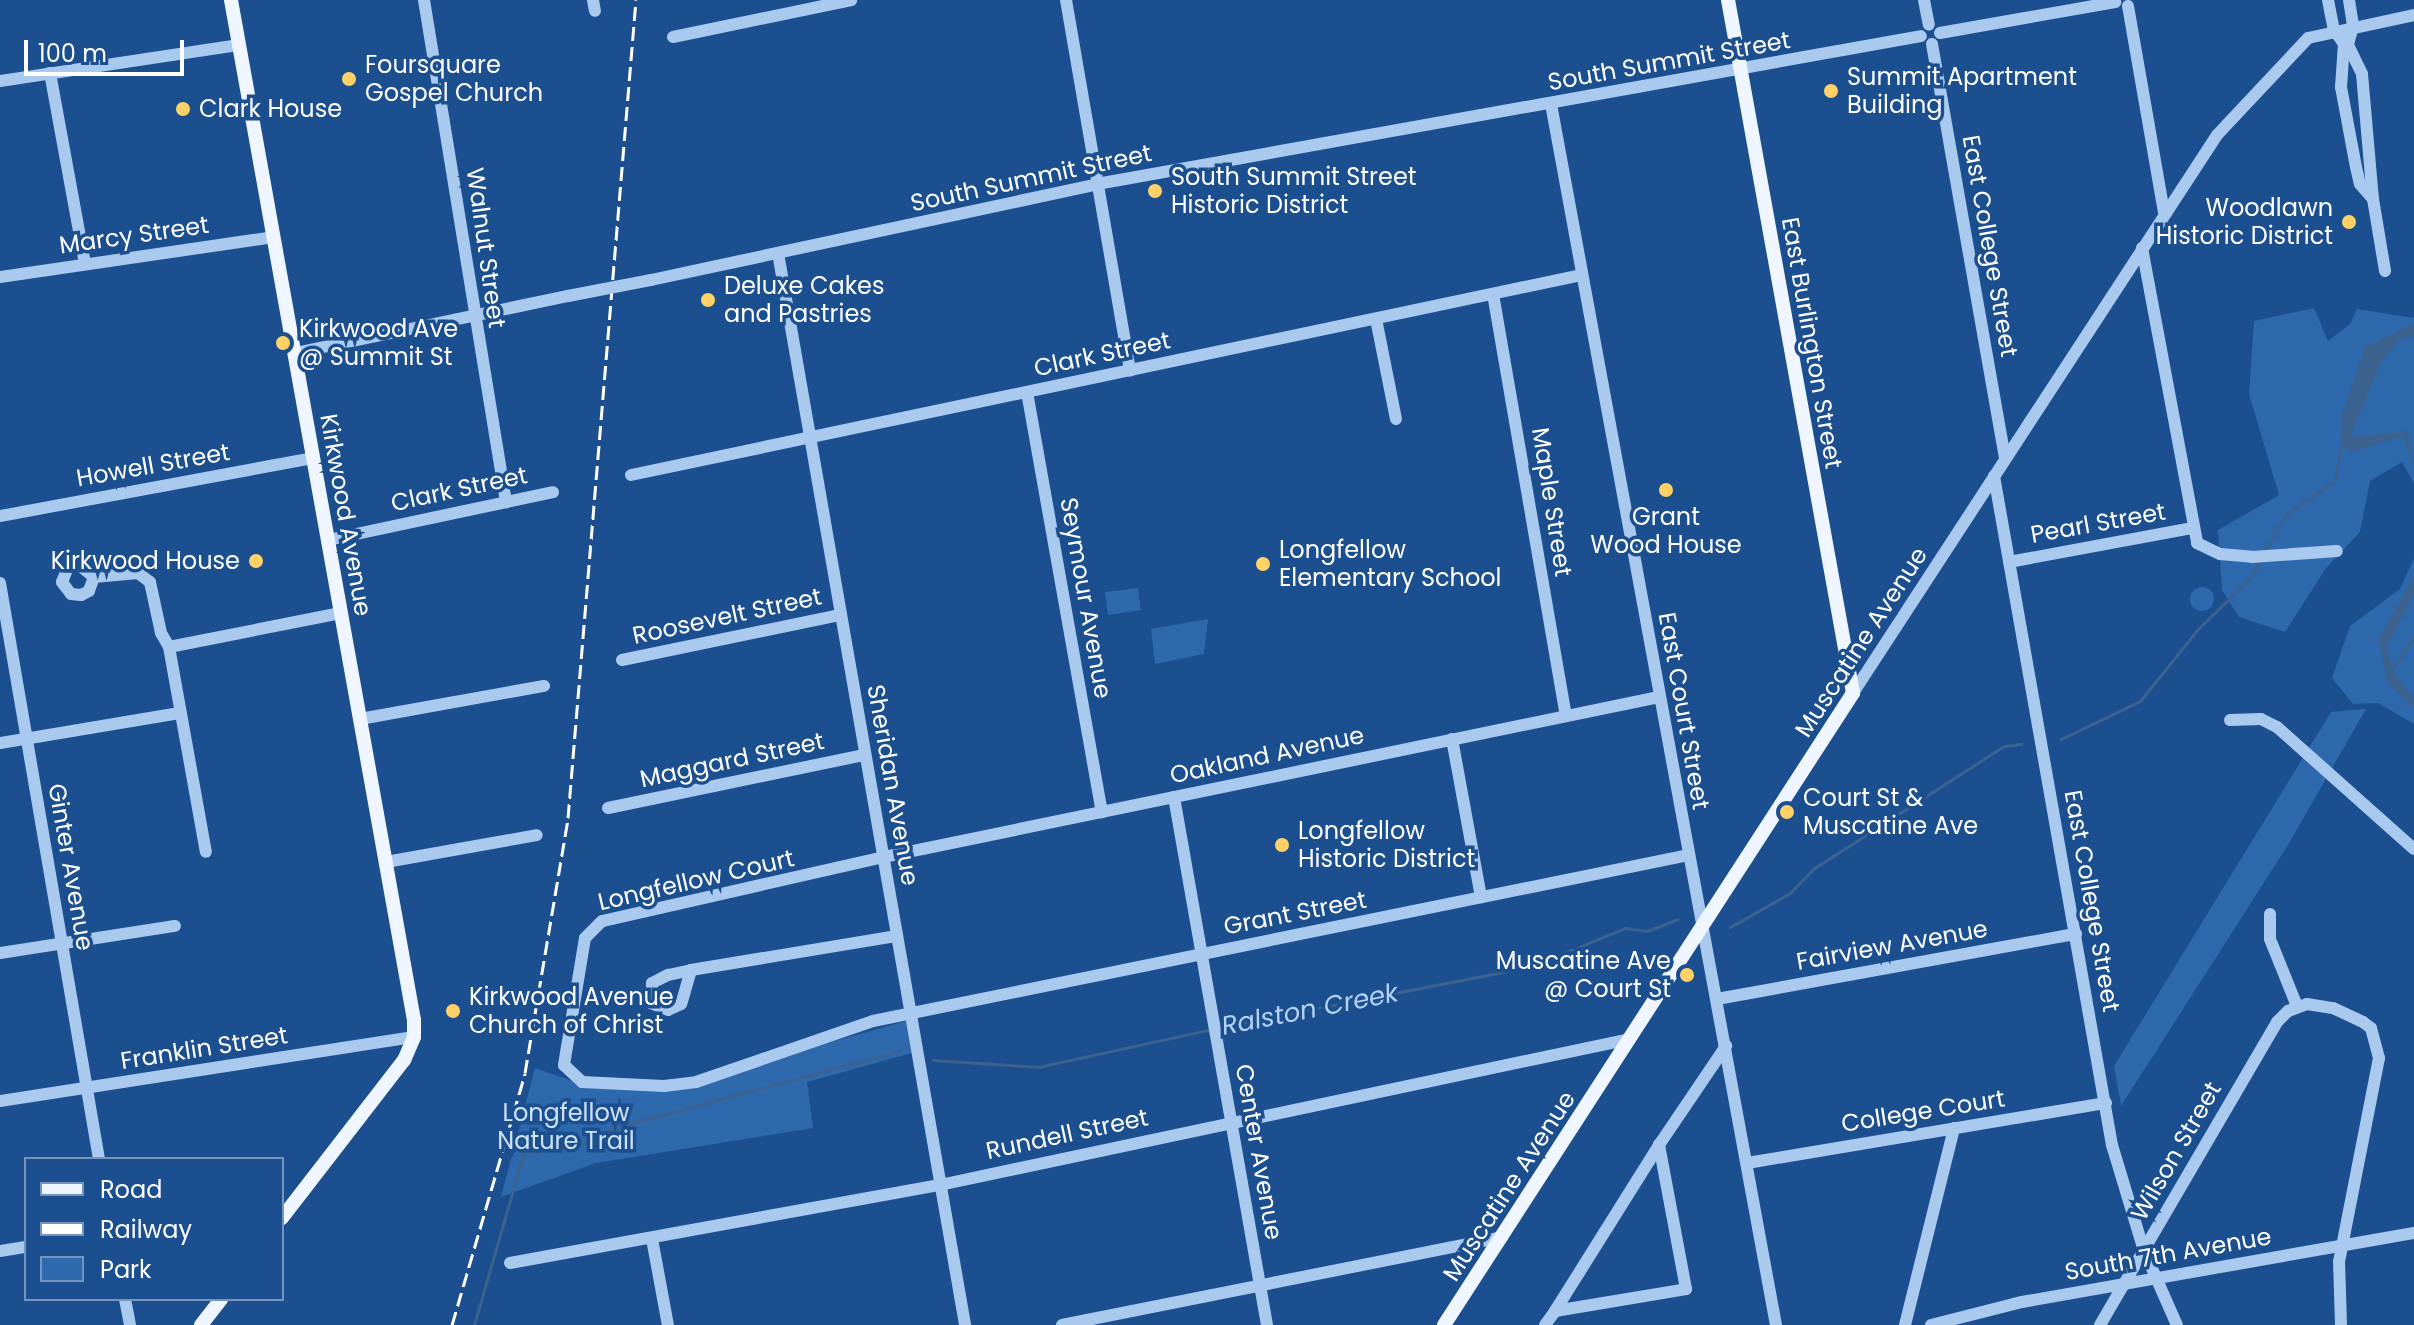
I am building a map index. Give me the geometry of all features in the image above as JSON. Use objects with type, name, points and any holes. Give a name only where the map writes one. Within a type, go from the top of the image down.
[{"type":"main road","name":"Kirkwood Avenue","points":[[231,0],[386,862],[414,1037]]},
{"type":"main road","name":"East Burlington Street","points":[[1728,0],[1853,693]]},
{"type":"main road","name":"Muscatine Avenue","points":[[1444,1325],[1853,693]]},
{"type":"main road","points":[[284,1212],[391,1078],[414,1037]]},
{"type":"main road","points":[[201,1325],[219,1301]]},
{"type":"street","name":"Walnut Street","points":[[424,0],[506,502]]},
{"type":"street","points":[[673,37],[851,0]]},
{"type":"street","points":[[1066,0],[1130,371]]},
{"type":"street","points":[[1924,0],[1929,25],[1940,33]]},
{"type":"street","points":[[2328,0],[2334,30],[2344,44],[2341,87],[2356,167],[2360,184],[2373,199]]},
{"type":"street","points":[[2349,0],[2353,26],[2348,45],[2362,74],[2373,199],[2385,271]]},
{"type":"street","points":[[1929,25],[1921,36],[1932,44],[1940,33],[2123,2],[2164,212]]},
{"type":"street","name":"Muscatine Avenue","points":[[1853,693],[2217,135],[2293,50],[2308,38],[2414,15]]},
{"type":"street","name":"South Summit Street","points":[[295,353],[1097,184],[1921,36]]},
{"type":"street","name":"East College Street","points":[[1932,44],[2005,456]]},
{"type":"street","points":[[0,81],[239,45]]},
{"type":"street","points":[[50,73],[85,264]]},
{"type":"street","name":"East Court Street","points":[[1551,104],[1776,1325]]},
{"type":"street","name":"Marcy Street","points":[[0,277],[274,237]]},
{"type":"street","points":[[2142,248],[2197,543],[2209,551],[2252,557],[2337,551]]},
{"type":"street","name":"Sheridan Avenue","points":[[778,253],[965,1325]]},
{"type":"street","name":"Clark Street","points":[[631,475],[1582,275]]},
{"type":"street","name":"Maple Street","points":[[1493,294],[1566,716]]},
{"type":"street","points":[[1376,319],[1396,419]]},
{"type":"street","name":"Seymour Avenue","points":[[1027,392],[1102,812]]},
{"type":"street","name":"Howell Street","points":[[0,516],[313,458]]},
{"type":"street","name":"East College Street","points":[[1994,476],[2119,1171],[2143,1248],[2177,1325]]},
{"type":"street","name":"Clark Street","points":[[328,540],[553,492]]},
{"type":"street","name":"Pearl Street","points":[[2009,562],[2193,528]]},
{"type":"street","points":[[94,577],[132,572],[148,578],[169,647],[206,852]]},
{"type":"street","name":"Ginter Avenue","points":[[0,583],[6,653],[26,739],[99,1157]]},
{"type":"street","points":[[169,647],[341,613]]},
{"type":"street","name":"Roosevelt Street","points":[[622,660],[840,615]]},
{"type":"street","points":[[360,719],[544,686]]},
{"type":"street","name":"Oakland Avenue","points":[[884,857],[1659,697]]},
{"type":"street","points":[[0,743],[180,713]]},
{"type":"street","points":[[2230,720],[2261,719],[2277,727],[2414,849]]},
{"type":"street","points":[[1452,739],[1481,897]]},
{"type":"street","name":"Maggard Street","points":[[608,808],[865,755]]},
{"type":"street","name":"Center Avenue","points":[[1174,797],[1267,1325]]},
{"type":"street","points":[[386,862],[537,835]]},
{"type":"street","name":"Grant Street","points":[[910,1013],[1689,855]]},
{"type":"street","name":"Longfellow Court","points":[[884,857],[593,925],[585,938],[564,1065],[582,1082],[683,1084],[858,1025],[910,1013]]},
{"type":"street","points":[[2270,914],[2270,939],[2297,1006],[2348,1013],[2371,1028],[2376,1042],[2376,1094],[2336,1282],[2341,1325]]},
{"type":"street","points":[[0,953],[175,926]]},
{"type":"street","name":"Fairview Avenue","points":[[1717,999],[2076,934]]},
{"type":"street","points":[[691,970],[897,936]]},
{"type":"street","name":"Wilson Street","points":[[2100,1325],[2277,1022],[2297,1006]]},
{"type":"street","name":"Franklin Street","points":[[0,1101],[414,1037]]},
{"type":"street","name":"Rundell Street","points":[[510,1263],[940,1185],[1630,1039]]},
{"type":"street","points":[[1545,1325],[1726,1046]]},
{"type":"street","name":"College Court","points":[[1747,1163],[2106,1103]]},
{"type":"street","points":[[1905,1325],[1954,1128]]},
{"type":"street","points":[[1555,1311],[1686,1289],[1659,1145]]},
{"type":"street","name":"South 7th Avenue","points":[[1931,1325],[2022,1302],[2414,1233]]},
{"type":"street","points":[[1062,1325],[1502,1237]]},
{"type":"street","points":[[652,1239],[668,1325]]},
{"type":"street","points":[[0,1251],[24,1247]]},
{"type":"street","points":[[125,1301],[130,1325]]},
{"type":"green space","points":[[2314,308],[2328,341],[2350,324],[2357,309],[2414,318],[2414,483],[2402,462],[2370,481],[2360,532],[2326,568],[2285,632],[2239,617],[2222,590],[2218,530],[2279,495],[2249,394],[2254,321]]},
{"type":"green space","points":[[2414,559],[2414,724],[2378,703],[2353,704],[2332,678],[2350,626],[2400,589]]},
{"type":"green space","points":[[2202,587],[2211,590],[2214,599],[2211,608],[2202,611],[2193,608],[2190,599],[2193,590]]},
{"type":"green space","points":[[1138,588],[1141,610],[1108,615],[1105,592]]},
{"type":"green space","points":[[1208,619],[1204,654],[1155,664],[1151,629]]},
{"type":"green space","points":[[2366,709],[2288,845],[2121,1106],[2114,1066],[2331,712]]},
{"type":"green space","name":"Longfellow Nature Trail","points":[[906,1021],[912,1053],[807,1082],[813,1128],[596,1163],[501,1197],[535,1068],[584,1085],[657,1091]]},
{"type":"shaded area","points":[[2414,323],[2414,336],[2399,340],[2382,360],[2350,437],[2408,431],[2414,468],[2403,436],[2351,452],[2341,445],[2343,412],[2365,347]]},
{"type":"shaded area","points":[[2414,576],[2414,594],[2387,647],[2394,673],[2414,699],[2414,708],[2387,683],[2379,639]]},
{"type":"waterway","name":"Ralston Creek","points":[[2264,553],[2286,514],[2335,481],[2341,445]]},
{"type":"waterway","name":"Ralston Creek","points":[[2061,739],[2140,701],[2197,630],[2249,579],[2261,559]]},
{"type":"waterway","name":"Ralston Creek","points":[[2392,671],[2414,636]]},
{"type":"waterway","name":"Ralston Creek","points":[[1730,927],[1790,893],[1813,869],[2004,746],[2021,744]]},
{"type":"waterway","name":"Ralston Creek","points":[[1220,1027],[1530,967],[1625,928],[1647,931],[1678,919]]},
{"type":"waterway","name":"Ralston Creek","points":[[933,1060],[1038,1067],[1213,1029]]},
{"type":"waterway","name":"Ralston Creek","points":[[474,1325],[524,1152],[574,1148],[614,1128],[900,1051]]},
{"type":"railway","points":[[452,1325],[525,1073],[568,818],[636,0]]},
{"type":"place","name":"Foursquare Gospel Church","points":[[349,79]]},
{"type":"place","name":"Summit Apartment Building","points":[[1831,91]]},
{"type":"place","name":"Clark House","points":[[183,109]]},
{"type":"place","name":"South Summit Street Historic District","points":[[1155,191]]},
{"type":"place","name":"Woodlawn Historic District","points":[[2349,222]]},
{"type":"place","name":"Deluxe Cakes and Pastries","points":[[708,300]]},
{"type":"place","name":"Kirkwood Ave @ Summit St","points":[[283,343]]},
{"type":"place","name":"Grant Wood House","points":[[1666,490]]},
{"type":"place","name":"Kirkwood House","points":[[256,561]]},
{"type":"place","name":"Longfellow Elementary School","points":[[1263,564]]},
{"type":"place","name":"Court St & Muscatine Ave","points":[[1787,812]]},
{"type":"place","name":"Longfellow Historic District","points":[[1282,845]]},
{"type":"place","name":"Muscatine Ave @ Court St","points":[[1687,975]]},
{"type":"place","name":"Kirkwood Avenue Church of Christ","points":[[453,1011]]}]
